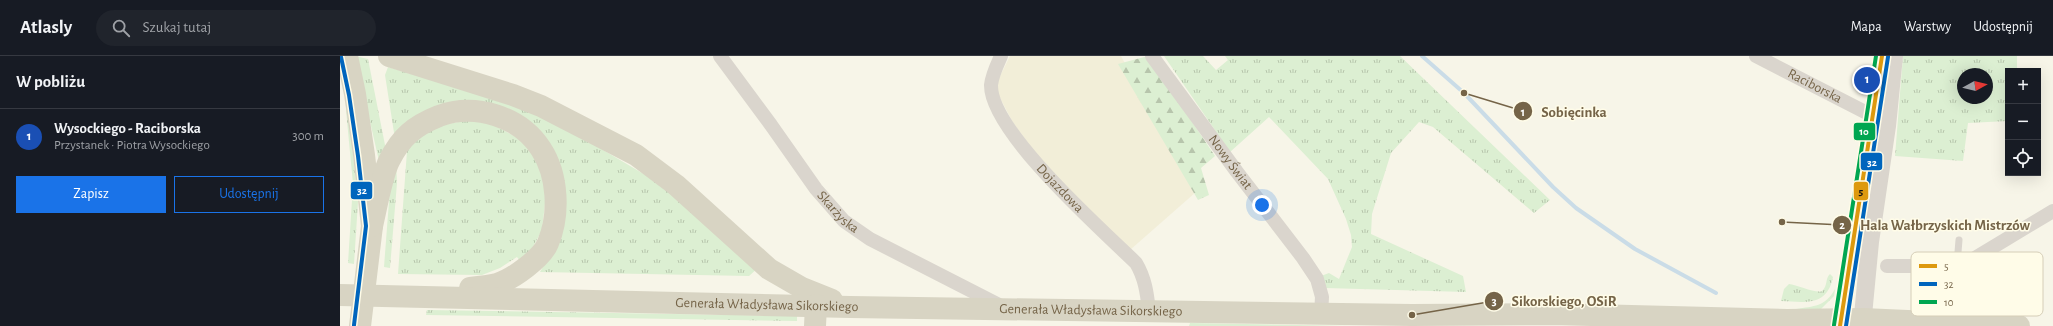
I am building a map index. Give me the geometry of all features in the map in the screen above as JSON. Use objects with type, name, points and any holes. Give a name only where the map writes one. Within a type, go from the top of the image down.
[{"type":"main road","points":[[347,56],[361,132],[372,226]]},
{"type":"main road","points":[[389,56],[513,95],[541,106],[636,155],[676,185],[769,269],[802,288],[850,307]]},
{"type":"main road","points":[[360,326],[372,226],[388,163],[410,131],[420,124],[458,112],[480,111],[502,117],[515,124],[542,149],[552,174],[556,208],[548,244],[523,270],[498,283],[424,296]]},
{"type":"main road","name":"Generała Władysława Sikorskiego","points":[[340,295],[424,296],[815,316],[850,307],[1321,314],[1552,314],[2019,326]]},
{"type":"street","name":"Skarżyska","points":[[720,56],[816,189],[844,221],[870,239],[1007,309]]},
{"type":"street","name":"Dojazdowa","points":[[1001,56],[991,85],[1003,122],[1046,175],[1136,263],[1142,274],[1148,295],[1149,311]]},
{"type":"street","name":"Nowy Świat","points":[[1152,56],[1237,172],[1303,258],[1316,279],[1322,297],[1321,314]]},
{"type":"street","name":"Raciborska","points":[[1756,56],[1867,113],[1881,116]]},
{"type":"street","points":[[1863,322],[1881,116],[1882,56]]},
{"type":"street","points":[[1840,322],[1857,209],[1881,116],[1894,56]]},
{"type":"street","points":[[1982,252],[2012,230],[2053,211]]},
{"type":"street","points":[[1887,266],[1911,266]]},
{"type":"lane","points":[[1958,252],[1959,240]]},
{"type":"shaded area","points":[[1010,56],[1121,56],[1196,192],[1130,250],[1044,165],[1012,121],[995,86]]},
{"type":"green space","points":[[355,56],[368,59],[385,145],[385,154],[379,161]]},
{"type":"green space","points":[[1148,56],[1215,156],[1201,168],[1209,195],[1198,200],[1118,64]]},
{"type":"green space","points":[[1164,56],[1203,56],[1216,70],[1228,60],[1225,56],[1400,56],[1550,200],[1534,213],[1433,127],[1419,122],[1391,153],[1372,214],[1371,234],[1463,276],[1466,292],[1325,288],[1321,276],[1329,273],[1339,279],[1352,247],[1351,235],[1346,219],[1328,179],[1269,117],[1230,152]]},
{"type":"green space","points":[[1903,56],[2017,56],[2017,68],[2005,68],[2005,121],[1968,123],[1963,161],[1895,156]]},
{"type":"green space","points":[[388,67],[539,112],[669,189],[759,267],[749,276],[540,272],[547,260],[560,172],[485,104],[395,139],[385,75]]},
{"type":"green space","points":[[348,107],[358,202],[354,264],[348,263],[353,184],[346,110]]},
{"type":"green space","points":[[481,118],[527,143],[548,177],[542,230],[533,247],[520,261],[517,257],[500,268],[482,275],[398,274],[407,151],[405,147],[431,127]]},
{"type":"green space","points":[[396,161],[397,183],[390,268],[384,267],[391,175]]},
{"type":"green space","points":[[1830,274],[1833,277],[1830,287],[1826,294],[1820,298],[1814,301],[1806,302],[1781,301],[1784,289],[1789,284],[1819,292],[1822,291]]},
{"type":"green space","points":[[1835,289],[1834,296],[1821,309],[1795,312],[1796,309],[1818,305],[1827,299]]},
{"type":"green space","points":[[427,310],[797,316],[797,321],[426,315]]},
{"type":"green space","points":[[1190,323],[1350,326],[1189,326]]},
{"type":"waterway","points":[[1422,56],[1464,93],[1553,187],[1576,208],[1635,249],[1716,293]]},
{"type":"transit line","name":"10","points":[[1834,325],[1876,56]]},
{"type":"transit line","name":"5","points":[[1840,326],[1882,56]]},
{"type":"transit line","name":"32","points":[[341,57],[349,95],[366,226],[354,325]]},
{"type":"transit line","name":"32","points":[[1846,326],[1888,57]]},
{"type":"place","name":"Wysockiego - Raciborska","points":[[1867,80]]},
{"type":"place","name":"Sobięcinka","points":[[1464,93]]},
{"type":"place","name":"Hala Wałbrzyskich Mistrzów","points":[[1782,222]]},
{"type":"place","name":"Sikorskiego, OSiR","points":[[1412,315]]}]
